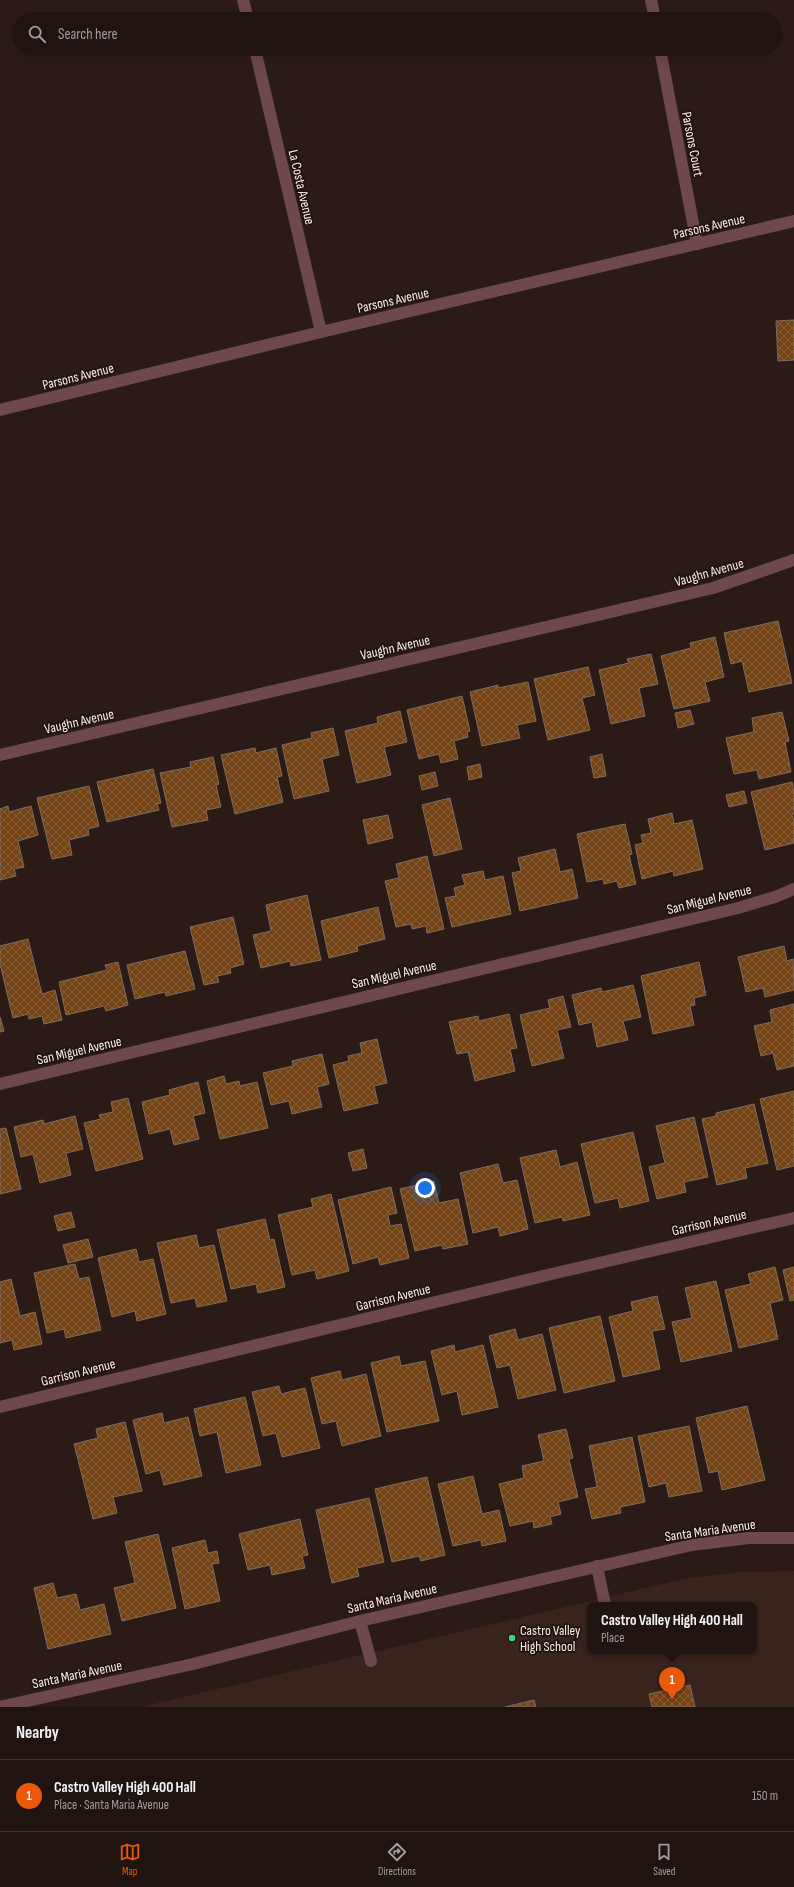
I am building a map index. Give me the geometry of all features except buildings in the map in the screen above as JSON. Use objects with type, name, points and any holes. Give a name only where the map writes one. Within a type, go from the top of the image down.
[{"type":"street","points":[[243,0],[246,12]]},
{"type":"street","points":[[651,0],[654,12]]},
{"type":"street","name":"La Costa Avenue","points":[[257,56],[321,332]]},
{"type":"street","name":"Parsons Court","points":[[661,56],[697,244]]},
{"type":"street","name":"Parsons Avenue","points":[[0,410],[321,332],[794,221]]},
{"type":"street","name":"Vaughn Avenue","points":[[0,755],[713,588],[794,560]]},
{"type":"street","name":"San Miguel Avenue","points":[[0,1084],[738,908],[775,897],[794,889]]},
{"type":"street","name":"Garrison Avenue","points":[[0,1406],[560,1272],[794,1218]]},
{"type":"street","name":"Santa Maria Avenue","points":[[0,1707],[16,1705],[193,1664],[360,1621],[692,1545],[749,1538],[794,1538]]},
{"type":"street","points":[[596,1566],[604,1602]]},
{"type":"street","points":[[360,1621],[371,1660]]},
{"type":"shaded area","name":"Castro Valley High School","points":[[794,1571],[794,1707],[141,1707],[688,1578],[741,1572]]},
{"type":"place","name":"Castro Valley High School","points":[[512,1638]]},
{"type":"place","name":"Castro Valley High 400 Hall","points":[[672,1700]]}]
